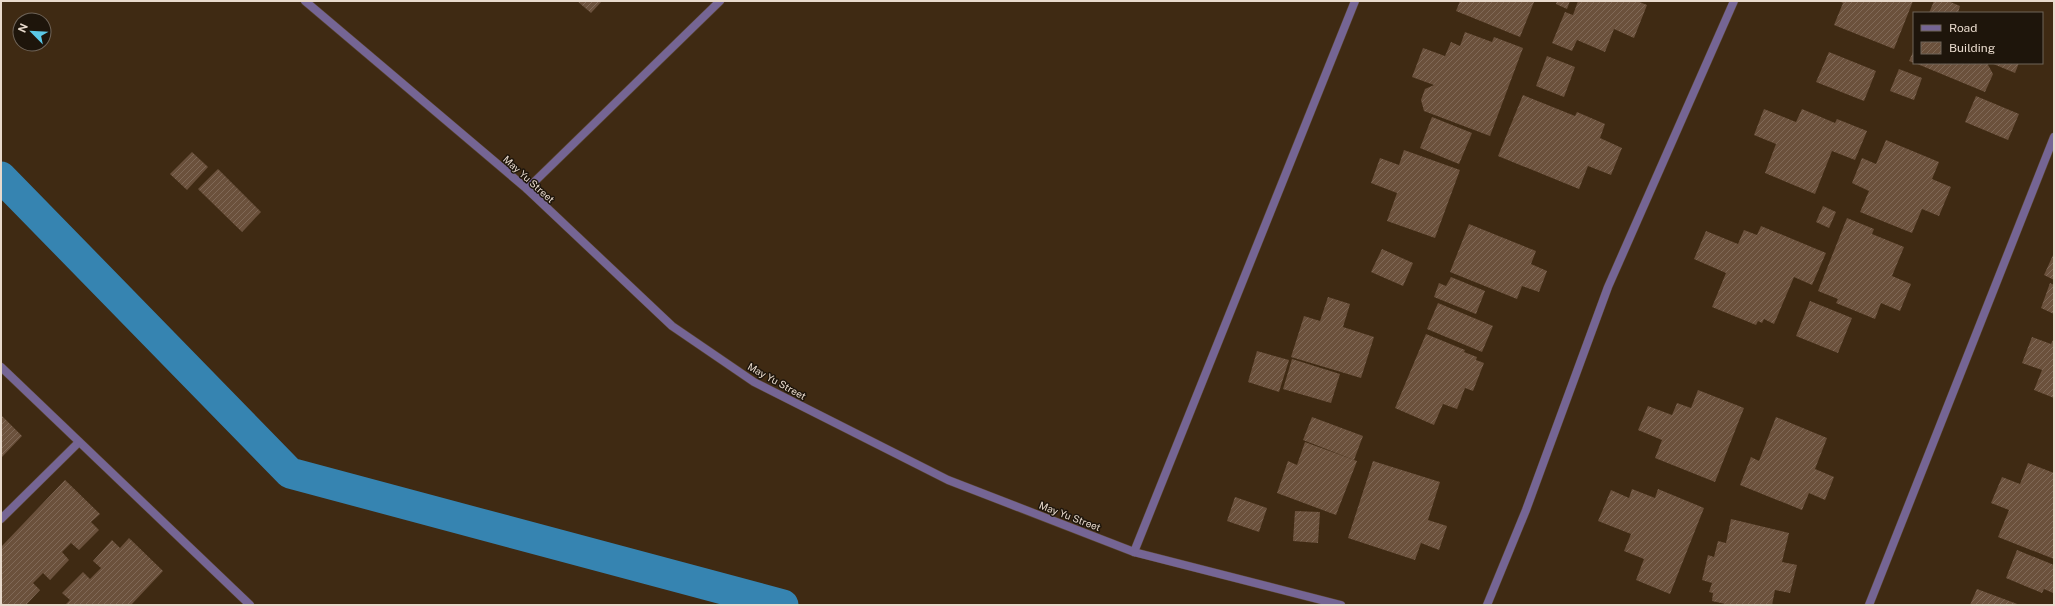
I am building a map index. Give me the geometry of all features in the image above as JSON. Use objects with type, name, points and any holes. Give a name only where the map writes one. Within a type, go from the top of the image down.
[{"type":"street","name":"May Yu Street","points":[[305,1],[527,189],[672,326],[754,382],[948,480],[1134,552],[1341,605]]},
{"type":"street","points":[[527,189],[720,1]]},
{"type":"street","points":[[1134,552],[1355,1]]},
{"type":"street","points":[[1487,605],[1526,510],[1608,287],[1734,1]]},
{"type":"street","points":[[1869,605],[2054,137]]},
{"type":"street","points":[[1,367],[250,605]]},
{"type":"street","points":[[1,519],[79,442]]},
{"type":"building","points":[[577,1],[602,1],[591,13]]},
{"type":"building","points":[[1460,1],[1534,2],[1520,37],[1456,11]]},
{"type":"building","points":[[1557,1],[1570,1],[1567,9],[1556,4]]},
{"type":"building","points":[[1578,1],[1637,1],[1647,5],[1634,38],[1614,29],[1605,52],[1577,40],[1572,51],[1552,43],[1565,12],[1573,15]]},
{"type":"building","points":[[1839,1],[1913,1],[1894,49],[1834,25],[1843,3]]},
{"type":"building","points":[[1934,1],[1948,1],[1960,6],[1958,12],[1929,12]]},
{"type":"building","points":[[1465,32],[1492,42],[1494,37],[1523,48],[1490,136],[1424,111],[1421,100],[1425,89],[1434,85],[1412,77],[1423,48],[1445,56],[1451,42],[1460,46]]},
{"type":"building","points":[[1829,52],[1876,71],[1864,101],[1816,82]]},
{"type":"building","points":[[1913,52],[1913,63],[1909,61]]},
{"type":"building","points":[[1547,56],[1575,67],[1564,97],[1536,86]]},
{"type":"building","points":[[1917,64],[1988,64],[1993,74],[1985,92]]},
{"type":"building","points":[[1993,64],[2019,64],[2015,73]]},
{"type":"building","points":[[1899,69],[1922,78],[1914,100],[1890,91]]},
{"type":"building","points":[[1523,95],[1575,116],[1577,112],[1605,124],[1600,138],[1622,148],[1611,175],[1588,166],[1579,189],[1498,156]]},
{"type":"building","points":[[1976,96],[2019,114],[2008,140],[1965,122]]},
{"type":"building","points":[[1764,109],[1796,122],[1802,109],[1835,123],[1837,119],[1867,131],[1855,160],[1832,151],[1815,194],[1765,173],[1776,144],[1754,135]]},
{"type":"building","points":[[1432,117],[1472,133],[1459,164],[1420,148]]},
{"type":"building","points":[[1886,140],[1939,162],[1932,179],[1951,187],[1939,216],[1922,209],[1912,233],[1860,212],[1869,191],[1852,183],[1862,158],[1876,164]]},
{"type":"building","points":[[1404,150],[1460,170],[1435,238],[1387,221],[1397,193],[1371,183],[1380,158],[1399,165]]},
{"type":"building","points":[[192,152],[208,167],[187,190],[170,174]]},
{"type":"building","points":[[218,169],[261,212],[242,232],[198,189]]},
{"type":"building","points":[[1823,206],[1836,212],[1829,228],[1816,222]]},
{"type":"building","points":[[1847,218],[1874,229],[1872,234],[1904,247],[1892,276],[1911,284],[1900,311],[1881,303],[1875,319],[1836,303],[1838,299],[1818,291]]},
{"type":"building","points":[[1469,224],[1536,251],[1531,264],[1547,271],[1539,292],[1522,286],[1517,299],[1450,272]]},
{"type":"building","points":[[1761,226],[1826,253],[1812,285],[1794,277],[1774,324],[1764,319],[1762,323],[1758,321],[1756,325],[1712,307],[1726,273],[1694,259],[1706,231],[1738,244],[1744,230],[1757,235]]},
{"type":"building","points":[[1382,249],[1413,263],[1403,286],[1371,272]]},
{"type":"building","points":[[2054,253],[2054,280],[2044,275]]},
{"type":"building","points":[[1451,277],[1485,291],[1476,314],[1434,297],[1439,283],[1446,286]]},
{"type":"building","points":[[2050,283],[2054,285],[2054,314],[2041,308]]},
{"type":"building","points":[[1328,297],[1350,304],[1343,327],[1374,337],[1361,378],[1291,357],[1304,316],[1320,321]]},
{"type":"building","points":[[1810,301],[1852,318],[1838,353],[1796,336]]},
{"type":"building","points":[[1438,303],[1493,326],[1482,352],[1427,329]]},
{"type":"building","points":[[1426,334],[1465,350],[1464,352],[1477,357],[1476,360],[1484,363],[1473,391],[1465,388],[1457,409],[1443,404],[1434,425],[1395,408]]},
{"type":"building","points":[[2032,337],[2051,344],[2054,338],[2054,398],[2034,390],[2042,370],[2022,363]]},
{"type":"building","points":[[1257,351],[1289,360],[1279,392],[1248,382]]},
{"type":"building","points":[[1292,359],[1340,374],[1331,403],[1283,389]]},
{"type":"building","points":[[1698,390],[1744,408],[1715,482],[1655,458],[1662,440],[1638,430],[1648,406],[1672,415],[1677,403],[1691,408]]},
{"type":"building","points":[[1,415],[22,436],[1,458]]},
{"type":"building","points":[[1312,417],[1363,436],[1354,460],[1303,440]]},
{"type":"building","points":[[1776,417],[1827,438],[1815,469],[1834,477],[1825,500],[1809,493],[1802,510],[1740,485],[1751,457],[1759,461]]},
{"type":"building","points":[[1305,442],[1357,461],[1336,515],[1277,493],[1288,461],[1297,465]]},
{"type":"building","points":[[1373,461],[1440,482],[1428,520],[1447,526],[1439,550],[1421,543],[1415,560],[1348,538]]},
{"type":"building","points":[[2028,463],[2054,473],[2054,559],[1998,537],[2009,510],[1991,503],[2002,477],[2020,484]]},
{"type":"building","points":[[65,480],[100,514],[91,522],[99,530],[79,550],[71,543],[62,552],[69,560],[50,580],[43,573],[33,583],[40,590],[26,605],[1,605],[1,547]]},
{"type":"building","points":[[1632,489],[1655,498],[1658,489],[1704,508],[1670,594],[1636,580],[1644,559],[1624,551],[1631,534],[1598,521],[1611,490],[1629,498]]},
{"type":"building","points":[[1235,497],[1267,508],[1259,532],[1227,521]]},
{"type":"building","points":[[1295,511],[1320,512],[1318,543],[1293,541]]},
{"type":"building","points":[[1731,519],[1789,533],[1782,562],[1797,565],[1790,593],[1775,590],[1772,605],[1730,605],[1712,601],[1713,593],[1709,592],[1712,583],[1702,580],[1708,555],[1714,557],[1718,541],[1726,543]]},
{"type":"building","points":[[129,538],[163,571],[131,605],[65,605],[70,600],[62,593],[83,572],[90,579],[101,568],[93,561],[112,540],[120,548]]},
{"type":"building","points":[[2017,550],[2054,565],[2053,593],[2044,589],[2042,593],[2006,578]]},
{"type":"building","points":[[1977,589],[2020,605],[1970,605]]},
{"type":"waterway","points":[[1,177],[290,473],[783,605]]}]
